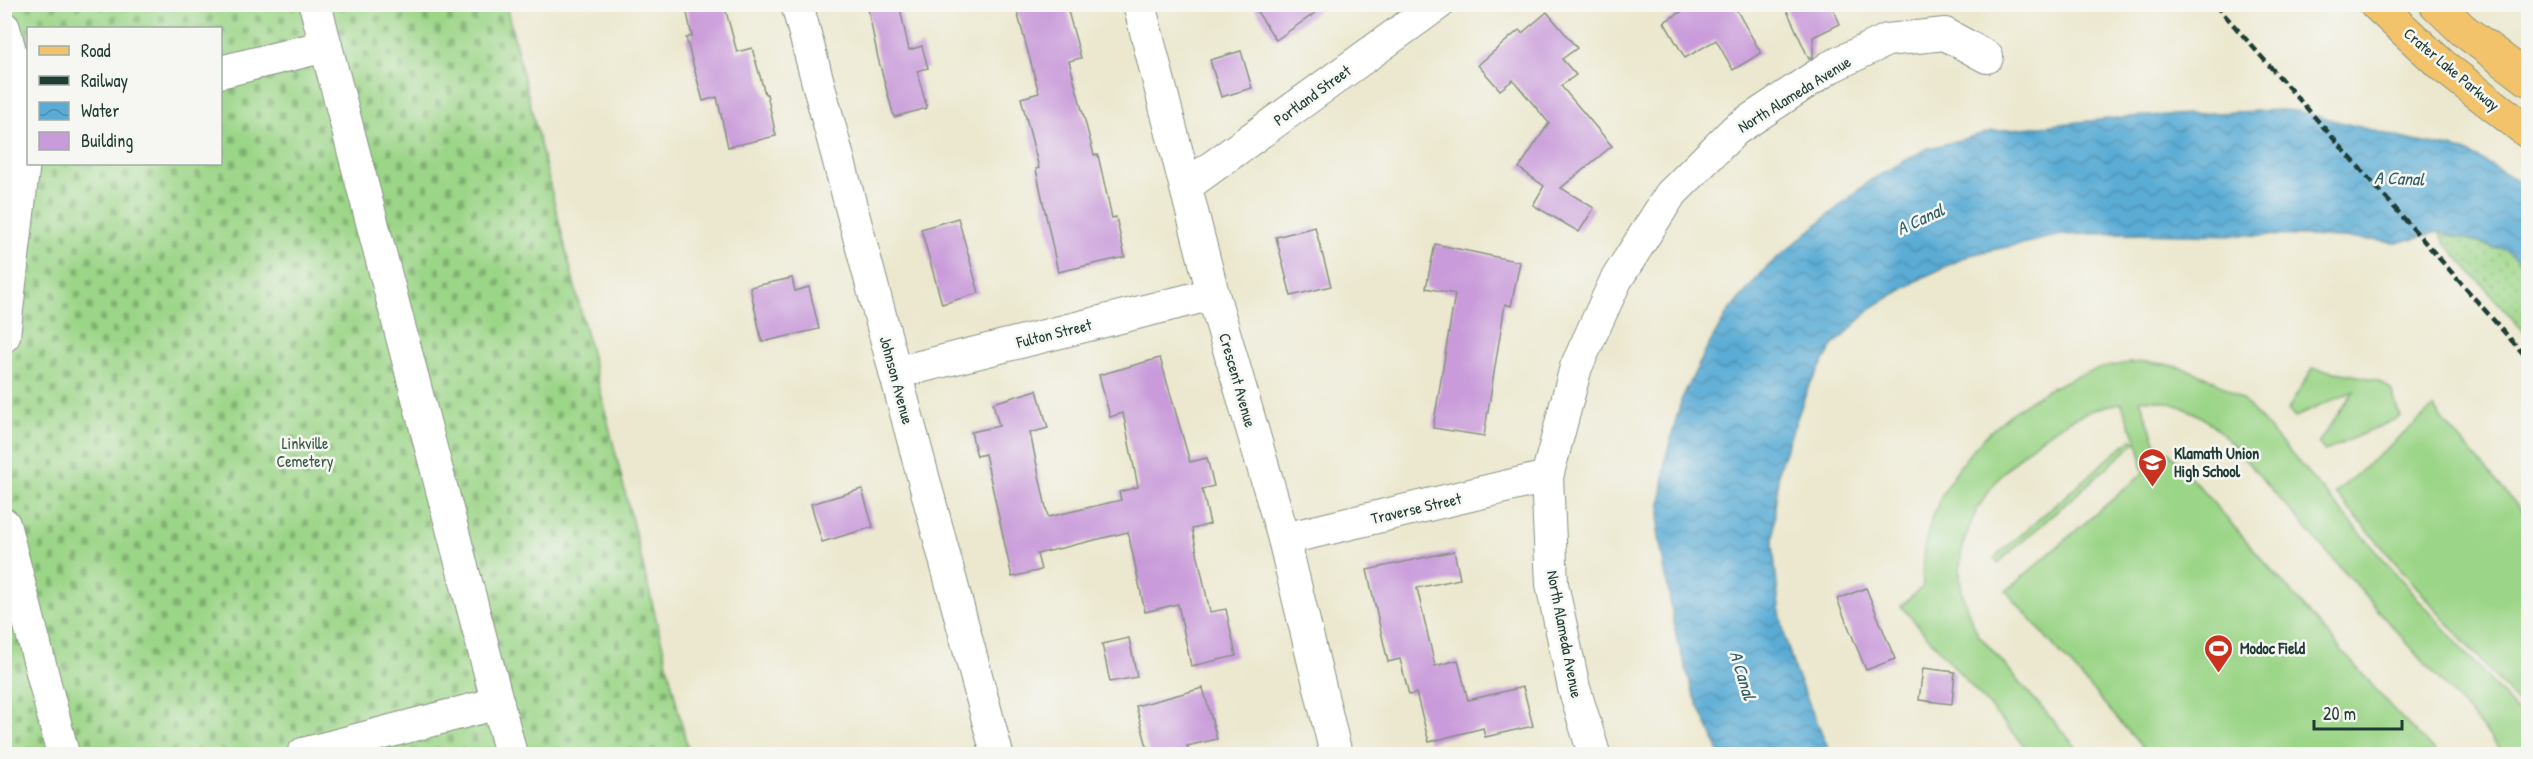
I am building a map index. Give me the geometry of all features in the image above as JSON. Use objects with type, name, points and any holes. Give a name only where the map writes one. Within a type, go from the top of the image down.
[{"type":"main road","name":"Crater Lake Parkway","points":[[2376,4],[2443,66],[2529,132]]},
{"type":"main road","points":[[2436,4],[2463,30],[2529,80]]},
{"type":"street","points":[[315,4],[511,754]]},
{"type":"street","name":"Johnson Avenue","points":[[797,4],[997,754]]},
{"type":"street","name":"Crescent Avenue","points":[[1139,4],[1213,294],[1284,539],[1336,754]]},
{"type":"street","name":"Portland Street","points":[[1186,186],[1438,4]]},
{"type":"street","points":[[4,28],[27,115]]},
{"type":"street","name":"North Alameda Avenue","points":[[1594,754],[1574,688],[1552,584],[1547,477],[1576,367],[1616,280],[1670,195],[1734,130],[1830,67],[1887,40],[1945,34],[1987,57]]},
{"type":"street","points":[[222,72],[326,46]]},
{"type":"street","points":[[4,336],[27,136]]},
{"type":"street","name":"Fulton Street","points":[[895,373],[1213,294]]},
{"type":"street","name":"Traverse Street","points":[[1284,539],[1547,477]]},
{"type":"street","points":[[4,524],[63,754]]},
{"type":"street","points":[[303,754],[498,703]]},
{"type":"green space","name":"Linkville Cemetery","points":[[4,5],[506,5],[689,754],[5,754]]},
{"type":"green space","points":[[2439,232],[2506,250],[2528,267],[2528,336],[2446,244]]},
{"type":"green space","name":"Modoc Field","points":[[2148,362],[2190,370],[2228,389],[2250,407],[2528,724],[2528,754],[2505,754],[2221,432],[2183,408],[2162,401],[2140,400],[2156,444],[2164,454],[2168,451],[2392,708],[2437,754],[2148,754],[2006,591],[2143,473],[2140,449],[2121,403],[2094,410],[2066,422],[2039,440],[2015,461],[1993,485],[1976,512],[1965,540],[1960,568],[1961,585],[1978,634],[2082,754],[2031,754],[1901,606],[1923,586],[1925,543],[1938,503],[1961,465],[1990,431],[2026,403],[2065,381],[2106,367]]},
{"type":"green space","points":[[2313,368],[2378,381],[2391,389],[2400,417],[2325,451],[2318,443],[2354,391],[2295,417],[2288,409]]},
{"type":"green space","points":[[2433,408],[2528,518],[2528,715],[2335,493]]},
{"type":"green space","points":[[2131,439],[2135,443],[1998,563],[1994,558]]},
{"type":"water","name":"A Canal","points":[[2298,111],[2405,139],[2465,151],[2528,186],[2528,267],[2506,250],[2439,232],[2399,242],[2310,236],[2127,233],[2062,235],[1970,255],[1922,278],[1874,306],[1832,347],[1808,388],[1779,468],[1775,508],[1773,544],[1779,607],[1785,637],[1795,671],[1831,754],[1720,754],[1694,695],[1677,640],[1658,531],[1666,457],[1682,398],[1728,312],[1768,266],[1869,181],[1926,149],[1993,131],[2127,117]]},
{"type":"building","points":[[685,4],[724,4],[737,52],[752,48],[765,94],[767,94],[776,136],[728,147],[717,97],[703,101],[686,38],[692,36]]},
{"type":"building","points":[[899,4],[909,50],[922,46],[928,68],[917,71],[927,108],[894,117],[868,9]]},
{"type":"building","points":[[1015,4],[1066,4],[1081,58],[1069,61],[1094,155],[1098,155],[1112,218],[1116,217],[1125,257],[1058,272],[1036,169],[1039,168],[1021,98],[1039,93]]},
{"type":"building","points":[[1252,4],[1328,4],[1276,40]]},
{"type":"building","points":[[1694,4],[1733,4],[1761,53],[1733,70],[1716,40],[1685,58],[1664,22]]},
{"type":"building","points":[[1784,4],[1831,4],[1840,24],[1813,37],[1813,57],[1809,59]]},
{"type":"building","points":[[1547,12],[1577,48],[1562,59],[1576,75],[1561,86],[1612,146],[1561,188],[1594,208],[1579,232],[1533,205],[1544,186],[1519,168],[1549,123],[1513,80],[1500,90],[1478,65],[1519,30],[1522,33]]},
{"type":"building","points":[[1241,51],[1252,88],[1221,97],[1210,60]]},
{"type":"building","points":[[958,218],[979,293],[942,304],[921,229]]},
{"type":"building","points":[[1315,227],[1331,286],[1291,296],[1276,237]]},
{"type":"building","points":[[1435,244],[1520,262],[1511,306],[1505,304],[1484,436],[1433,428],[1455,294],[1426,288]]},
{"type":"building","points":[[792,278],[795,291],[809,287],[819,329],[762,342],[750,287]]},
{"type":"building","points":[[1160,358],[1190,462],[1207,458],[1214,486],[1202,489],[1210,524],[1192,529],[1210,612],[1226,609],[1236,656],[1191,666],[1178,604],[1145,612],[1128,532],[1037,554],[1041,570],[1012,577],[985,454],[977,456],[971,432],[999,426],[993,403],[1037,390],[1048,428],[1030,433],[1048,517],[1121,500],[1119,492],[1138,487],[1123,413],[1110,417],[1099,375]]},
{"type":"building","points":[[862,489],[873,527],[822,542],[811,504]]},
{"type":"building","points":[[1454,551],[1460,579],[1417,588],[1435,666],[1458,660],[1468,700],[1523,687],[1533,726],[1485,737],[1483,728],[1429,742],[1416,693],[1409,695],[1400,659],[1388,662],[1367,570]]},
{"type":"building","points":[[1866,588],[1895,659],[1866,670],[1837,599]]},
{"type":"building","points":[[1129,638],[1137,677],[1110,682],[1102,644]]},
{"type":"building","points":[[1923,668],[1955,672],[1952,704],[1919,700]]},
{"type":"building","points":[[1203,688],[1217,739],[1187,746],[1190,754],[1149,754],[1136,706]]},
{"type":"railway","points":[[2215,4],[2528,359]]},
{"type":"place","name":"Klamath Union High School","points":[[2153,488]]},
{"type":"place","name":"Modoc Field","points":[[2219,674]]}]
